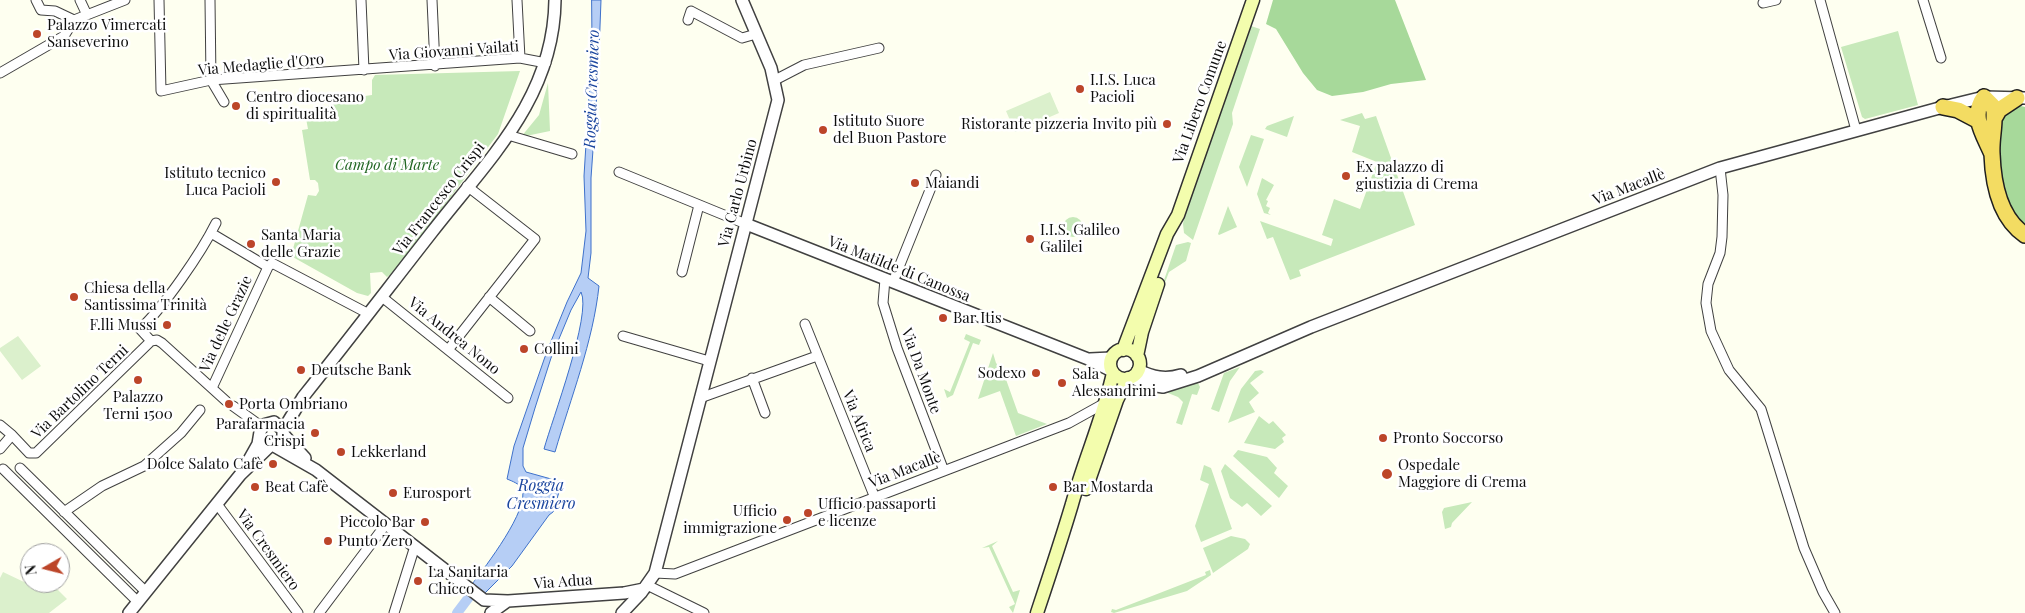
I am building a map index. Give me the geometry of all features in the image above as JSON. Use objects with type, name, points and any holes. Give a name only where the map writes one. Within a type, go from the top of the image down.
[{"type":"highway","points":[[1992,154],[1995,117],[1992,105],[1984,97],[1978,105],[1977,120],[1992,154],[2001,204],[2013,224],[2025,235]]},
{"type":"highway","points":[[1995,117],[1999,110],[2021,98]]},
{"type":"highway","points":[[1943,106],[1958,110],[1977,120]]},
{"type":"main road","name":"Via Libero Comune","points":[[1133,375],[1139,363],[1137,356],[1142,332],[1174,236],[1178,215],[1253,0]]},
{"type":"main road","name":"Via Libero Comune","points":[[1123,350],[1167,234],[1178,215]]},
{"type":"main road","points":[[1037,613],[1068,524],[1072,504],[1105,403],[1112,372],[1111,358],[1116,352],[1123,350],[1131,351],[1137,356]]},
{"type":"main road","points":[[1112,372],[1119,378],[1133,375]]},
{"type":"main road","points":[[1068,524],[1079,507],[1117,400],[1133,375]]},
{"type":"street","points":[[36,0],[41,10],[55,11],[74,20]]},
{"type":"street","points":[[80,0],[86,15]]},
{"type":"street","points":[[0,73],[64,36],[74,20],[125,0]]},
{"type":"street","name":"Via Medaglie d'Oro","points":[[159,0],[161,91],[211,80],[364,70]]},
{"type":"street","points":[[210,0],[211,80],[224,102]]},
{"type":"street","points":[[361,0],[364,70]]},
{"type":"street","points":[[432,0],[435,66]]},
{"type":"street","points":[[517,0],[520,58]]},
{"type":"street","name":"Via Francesco Crispi","points":[[273,429],[304,397],[467,186],[517,125],[546,63],[555,28],[555,0]]},
{"type":"street","name":"Via Carlo Urbino","points":[[622,613],[655,573],[778,100],[775,80],[742,0]]},
{"type":"street","points":[[1763,4],[1776,0]]},
{"type":"street","points":[[1820,0],[1856,130]]},
{"type":"street","points":[[1923,0],[1941,58]]},
{"type":"street","points":[[688,20],[691,11],[742,38],[756,34]]},
{"type":"street","points":[[775,80],[804,65],[879,48]]},
{"type":"street","name":"Via Giovanni Vailati","points":[[364,70],[520,58],[546,63]]},
{"type":"street","name":"Via Macallè","points":[[1133,375],[1138,381],[1154,387],[1175,384],[1229,364],[1256,350],[1720,168],[1943,106],[1984,97],[2021,98]]},
{"type":"street","points":[[508,135],[572,154]]},
{"type":"street","points":[[1720,168],[1723,196],[1722,237],[1720,253],[1708,284],[1706,304],[1711,331],[1729,370],[1760,409],[1804,548],[1823,592],[1835,613]]},
{"type":"street","name":"Via Matilde di Canossa","points":[[619,172],[1088,359],[1112,372]]},
{"type":"street","name":"Via Da Monte","points":[[936,175],[882,293],[883,303],[897,348],[944,471]]},
{"type":"street","points":[[448,350],[535,239],[467,186]]},
{"type":"street","points":[[682,272],[699,205]]},
{"type":"street","points":[[216,223],[150,320],[140,329],[149,342],[156,340],[162,343],[230,404],[273,429],[316,470],[484,600],[487,613]]},
{"type":"street","points":[[211,233],[268,267]]},
{"type":"street","name":"Via delle Grazie","points":[[212,388],[268,267],[272,263],[276,263],[369,314]]},
{"type":"street","name":"Via Andrea Nono","points":[[382,297],[508,398]]},
{"type":"street","points":[[489,297],[530,331]]},
{"type":"street","name":"Via Africa","points":[[805,324],[874,498]]},
{"type":"street","points":[[623,336],[709,361]]},
{"type":"street","name":"Via Bartolino Terni","points":[[29,453],[36,453],[149,342]]},
{"type":"street","points":[[700,398],[817,356]]},
{"type":"street","name":"Via Matilde di Canossa","points":[[1088,359],[1111,358]]},
{"type":"street","points":[[752,378],[765,413]]},
{"type":"street","name":"Via Macallè","points":[[655,573],[675,574],[1069,422],[1105,403]]},
{"type":"street","points":[[64,512],[102,486],[144,466],[181,434],[200,410]]},
{"type":"street","points":[[0,425],[29,453],[28,459],[20,468],[12,470],[2,467]]},
{"type":"street","points":[[273,429],[263,442],[316,470]]},
{"type":"street","points":[[240,475],[272,446],[281,441],[273,429]]},
{"type":"street","points":[[129,613],[240,475],[258,444],[273,429]]},
{"type":"street","points":[[0,449],[12,435]]},
{"type":"street","points":[[2,467],[79,545],[142,597]]},
{"type":"street","points":[[20,468],[89,537],[142,597]]},
{"type":"street","name":"Via Cresmiero","points":[[217,504],[298,613]]},
{"type":"street","points":[[318,613],[386,524]]},
{"type":"street","points":[[394,613],[414,546]]},
{"type":"street","points":[[645,587],[704,613]]},
{"type":"street","name":"Via Adua","points":[[484,600],[508,601],[611,594],[645,587]]},
{"type":"street","points":[[611,594],[618,600],[618,613]]},
{"type":"street","points":[[491,613],[499,605],[508,601]]},
{"type":"green space","points":[[1273,0],[1395,0],[1426,80],[1391,84],[1363,92],[1332,96],[1317,90],[1303,73],[1276,29],[1266,24]]},
{"type":"green space","points":[[1251,26],[1260,29],[1232,113],[1233,124],[1193,240],[1184,233],[1183,224],[1186,206]]},
{"type":"green space","points":[[1898,31],[1918,105],[1865,119],[1862,117],[1841,47]]},
{"type":"green space","name":"Campo di Marte","points":[[520,71],[498,134],[395,271],[387,277],[382,272],[370,273],[371,293],[368,296],[357,293],[291,256],[308,195],[316,196],[319,191],[318,183],[315,180],[310,180],[302,130],[308,129],[305,113],[358,97],[372,95],[372,80],[375,75]]},
{"type":"green space","points":[[548,83],[550,131],[521,137],[539,115]]},
{"type":"green space","points":[[1050,92],[1059,113],[1015,132],[1006,111]]},
{"type":"green space","points":[[2021,106],[2025,107],[2025,226],[2015,216],[2008,204],[2001,176],[1999,146],[2000,118],[2008,111]]},
{"type":"green space","points":[[1362,113],[1365,119],[1376,116],[1415,225],[1299,270],[1301,276],[1290,280],[1273,237],[1267,239],[1260,221],[1331,246],[1333,239],[1322,235],[1334,199],[1360,209],[1377,162],[1352,152],[1360,126],[1340,120]]},
{"type":"green space","points":[[1294,116],[1287,137],[1265,129],[1267,126]]},
{"type":"green space","points":[[1251,135],[1264,139],[1247,187],[1239,167]]},
{"type":"green space","points":[[1262,178],[1274,185],[1266,200],[1268,201],[1266,206],[1270,208],[1268,213],[1271,215],[1264,213],[1257,194]]},
{"type":"green space","points":[[1228,206],[1237,227],[1219,235],[1218,234]]},
{"type":"green space","points":[[1073,217],[1080,220],[1083,227],[1080,234],[1073,237],[1066,234],[1063,227],[1066,220]]},
{"type":"green space","points":[[1191,243],[1186,261],[1169,272],[1147,330],[1176,245]]},
{"type":"green space","points":[[966,334],[981,340],[979,345],[973,343],[953,395],[947,398],[944,389],[950,392],[970,342],[964,339]]},
{"type":"green space","points":[[18,336],[41,366],[22,380],[0,351],[0,348]]},
{"type":"green space","points":[[993,353],[996,363],[1003,371],[1018,413],[1047,424],[1016,436],[1000,391],[978,399]]},
{"type":"green space","points":[[1240,367],[1230,381],[1219,412],[1211,409],[1224,373]]},
{"type":"green space","points":[[1261,370],[1264,372],[1250,383],[1259,393],[1249,402],[1255,412],[1228,423],[1241,389],[1255,371]]},
{"type":"green space","points":[[1197,381],[1200,387],[1197,395],[1192,394],[1182,425],[1176,423],[1183,402],[1178,397],[1163,391]]},
{"type":"green space","points":[[1259,416],[1269,424],[1273,421],[1286,435],[1282,438],[1284,442],[1275,449],[1244,443]]},
{"type":"green space","points":[[1238,450],[1267,457],[1277,468],[1274,473],[1288,486],[1279,498],[1233,456]]},
{"type":"green space","points":[[1225,464],[1272,506],[1261,516],[1247,503],[1242,507],[1230,498],[1221,471]]},
{"type":"green space","points":[[1204,465],[1211,468],[1232,529],[1201,542],[1195,526],[1209,484],[1200,480]]},
{"type":"green space","points":[[1472,502],[1452,523],[1451,527],[1445,529],[1442,512],[1444,508]]},
{"type":"green space","points":[[1231,536],[1245,539],[1250,544],[1248,549],[1213,573],[1203,548]]},
{"type":"green space","points":[[998,541],[992,546],[1013,592],[1020,590],[1013,613],[1009,607],[1015,604],[989,547],[982,548]]},
{"type":"green space","points":[[1210,570],[1211,575],[1187,591],[1114,613],[1111,612],[1112,609],[1116,610],[1206,575],[1205,572]]},
{"type":"green space","points":[[3,572],[20,580],[20,593],[61,593],[67,599],[49,613],[0,613],[0,578]]},
{"type":"water","name":"Roggia Cresmiero","points":[[592,0],[601,0],[591,178],[591,253],[588,278],[599,286],[596,307],[587,349],[555,452],[544,449],[576,344],[583,304],[581,292],[571,310],[551,358],[523,448],[523,466],[526,472],[562,482],[553,512],[512,566],[485,593],[473,583],[505,538],[523,498],[521,487],[507,479],[514,446],[547,351],[581,273],[586,231],[584,176],[592,47]]},
{"type":"waterway","name":"Roggia Cresmiero","points":[[457,613],[485,576]]},
{"type":"place","name":"Palazzo Vimercati Sanseverino","points":[[37,34]]},
{"type":"place","name":"I.I.S. Luca Pacioli","points":[[1080,89]]},
{"type":"place","name":"Centro diocesano di spiritualità","points":[[236,106]]},
{"type":"place","name":"Ristorante pizzeria Invito più","points":[[1167,124]]},
{"type":"place","name":"Istituto Suore del Buon Pastore","points":[[823,130]]},
{"type":"place","name":"Ex palazzo di giustizia di Crema","points":[[1346,176]]},
{"type":"place","name":"Istituto tecnico Luca Pacioli","points":[[276,182]]},
{"type":"place","name":"Maiandi","points":[[915,183]]},
{"type":"place","name":"I.I.S. Galileo Galilei","points":[[1030,239]]},
{"type":"place","name":"Santa Maria delle Grazie","points":[[251,244]]},
{"type":"place","name":"Chiesa della Santissima Trinità","points":[[74,297]]},
{"type":"place","name":"Bar Itis","points":[[943,318]]},
{"type":"place","name":"F.lli Mussi","points":[[167,325]]},
{"type":"place","name":"Collini","points":[[524,349]]},
{"type":"place","name":"Deutsche Bank","points":[[301,370]]},
{"type":"place","name":"Sodexo","points":[[1036,373]]},
{"type":"place","name":"Palazzo Terni 1500","points":[[138,380]]},
{"type":"place","name":"Sala Alessandrini","points":[[1062,383]]},
{"type":"place","name":"Porta Ombriano","points":[[229,404]]},
{"type":"place","name":"Parafarmacia Crispi","points":[[315,433]]},
{"type":"place","name":"Pronto Soccorso","points":[[1383,438]]},
{"type":"place","name":"Lekkerland","points":[[341,452]]},
{"type":"place","name":"Dolce Salato Cafè","points":[[273,464]]},
{"type":"place","name":"Ospedale Maggiore di Crema","points":[[1387,474]]},
{"type":"place","name":"Beat Cafè","points":[[255,487]]},
{"type":"place","name":"Bar Mostarda","points":[[1053,487]]},
{"type":"place","name":"Eurosport","points":[[393,493]]},
{"type":"place","name":"Ufficio passaporti e licenze","points":[[808,513]]},
{"type":"place","name":"Ufficio immigrazione","points":[[787,520]]},
{"type":"place","name":"Piccolo Bar","points":[[425,522]]},
{"type":"place","name":"Punto Zero","points":[[328,541]]},
{"type":"place","name":"La Sanitaria Chicco","points":[[418,581]]}]
